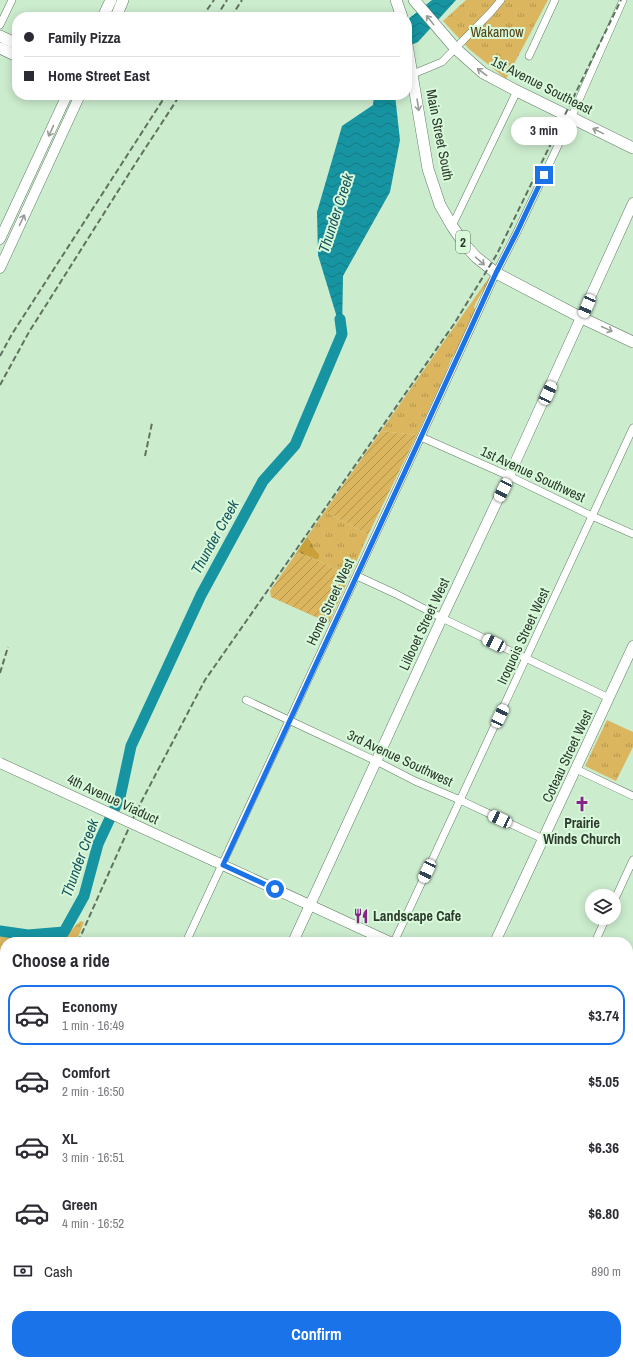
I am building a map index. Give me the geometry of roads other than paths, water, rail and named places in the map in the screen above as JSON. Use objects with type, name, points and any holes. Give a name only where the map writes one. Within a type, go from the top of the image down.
[{"type":"main road","points":[[105,12],[111,0]]},
{"type":"main road","points":[[118,12],[123,0]]},
{"type":"main road","points":[[396,0],[400,12]]},
{"type":"main road","name":"1st Avenue Southeast","points":[[416,2],[455,48],[483,74],[633,148]]},
{"type":"main road","points":[[0,36],[12,42]]},
{"type":"main road","points":[[0,48],[12,54]]},
{"type":"main road","name":"Main Street South","points":[[412,69],[428,168],[440,205],[466,246],[476,257],[496,273],[582,318],[633,342]]},
{"type":"street","points":[[0,25],[12,0]]},
{"type":"street","points":[[413,74],[442,62],[501,0]]},
{"type":"street","points":[[529,56],[555,0]]},
{"type":"street","name":"Home Street West","points":[[188,937],[219,863],[289,721],[357,576],[496,273],[571,118],[623,0]]},
{"type":"street","points":[[452,226],[516,91]]},
{"type":"street","points":[[11,243],[0,238],[65,100]]},
{"type":"street","points":[[0,268],[78,100]]},
{"type":"street","name":"Lillooet Street West","points":[[294,937],[442,618],[510,476],[633,203]]},
{"type":"street","name":"Iroquois Street West","points":[[396,937],[633,428]]},
{"type":"street","name":"1st Avenue Southwest","points":[[421,437],[510,476],[592,516],[633,534]]},
{"type":"street","points":[[357,576],[609,698]]},
{"type":"street","name":"Coteau Street West","points":[[497,937],[633,646]]},
{"type":"street","name":"3rd Avenue Southwest","points":[[246,700],[376,761],[415,782],[460,800],[543,839]]},
{"type":"street","name":"4th Avenue Viaduct","points":[[0,763],[379,937]]},
{"type":"street","points":[[576,769],[633,796]]},
{"type":"street","points":[[620,889],[633,860]]},
{"type":"street","points":[[597,937],[603,925]]},
{"type":"water","points":[[432,0],[456,0],[418,42],[412,45],[412,16]]},
{"type":"water","points":[[374,100],[396,100],[400,140],[390,192],[343,276],[342,334],[318,255],[317,212],[342,126],[373,105]]},
{"type":"waterway","name":"Thunder Creek","points":[[0,931],[28,935],[64,932],[84,896],[98,844],[120,797],[131,746],[201,595],[263,481],[295,445],[342,334],[340,319]]},
{"type":"railway","points":[[206,12],[214,0]]},
{"type":"railway","points":[[219,12],[227,0]]},
{"type":"railway","points":[[234,12],[242,0]]},
{"type":"railway","points":[[80,937],[136,812],[205,680],[454,324],[497,254],[621,0]]},
{"type":"railway","points":[[0,356],[12,334],[163,100]]},
{"type":"railway","points":[[0,385],[29,332],[177,100]]},
{"type":"railway","points":[[145,456],[152,423]]},
{"type":"railway","points":[[0,673],[8,647]]},
{"type":"place","name":"Prairie Winds Church","points":[[582,804]]},
{"type":"place","name":"Landscape Cafe","points":[[361,916]]},
{"type":"park label","name":"Wakamow","points":[[497,32]]}]
